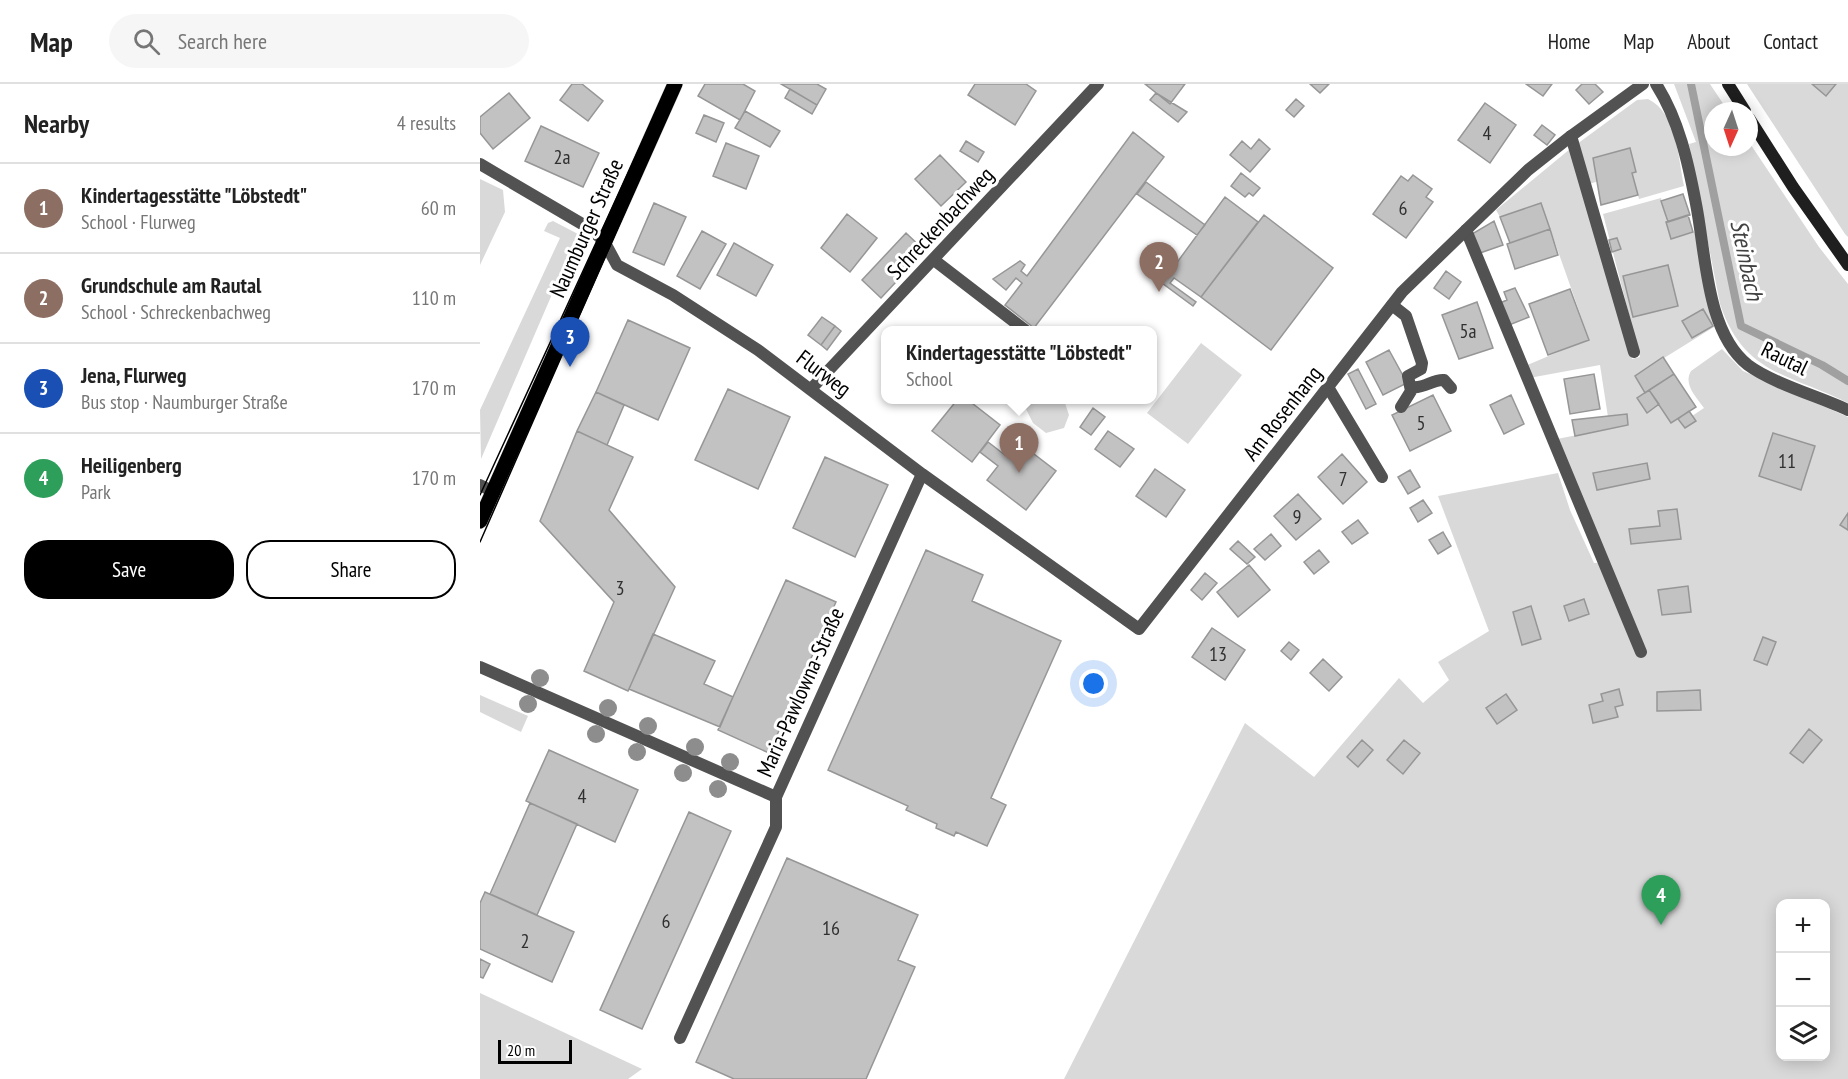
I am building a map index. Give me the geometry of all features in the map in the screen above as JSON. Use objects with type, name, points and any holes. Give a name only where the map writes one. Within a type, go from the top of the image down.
[{"type":"main road","name":"Naumburger Straße","points":[[480,521],[486,488],[604,241],[675,84]]},
{"type":"street","name":"Schreckenbachweg","points":[[811,389],[1098,84]]},
{"type":"street","name":"Am Rosenhang","points":[[1139,629],[1392,305],[1528,170],[1643,84]]},
{"type":"street","name":"Rautal","points":[[1656,84],[1670,105],[1682,142],[1715,311],[1722,332],[1731,348],[1749,366],[1780,382],[1848,410]]},
{"type":"street","points":[[1728,84],[1739,102]]},
{"type":"street","points":[[1758,132],[1848,265]]},
{"type":"street","points":[[1571,136],[1634,352]]},
{"type":"street","name":"Flurweg","points":[[480,164],[589,228],[604,241],[617,265],[683,301],[758,350],[922,474],[1139,629]]},
{"type":"street","points":[[1466,230],[1641,652]]},
{"type":"street","points":[[934,260],[1020,326]]},
{"type":"street","points":[[1392,305],[1406,316],[1422,363],[1421,369],[1408,376],[1412,387]]},
{"type":"street","points":[[1412,387],[1419,388],[1444,380],[1450,388]]},
{"type":"street","points":[[1328,387],[1382,477]]},
{"type":"street","points":[[1401,406],[1412,387]]},
{"type":"street","name":"Maria-Pawlowna-Straße","points":[[480,667],[776,797],[922,474]]},
{"type":"street","points":[[680,1038],[776,826],[776,797]]},
{"type":"shaded area","points":[[1674,84],[1710,84],[1722,102],[1704,102],[1704,156],[1758,156],[1819,247],[1848,284],[1848,403],[1770,369],[1755,359],[1730,327],[1720,304],[1689,144],[1696,142]]},
{"type":"shaded area","points":[[1747,84],[1848,84],[1848,237],[1845,234]]},
{"type":"shaded area","points":[[1648,99],[1658,106],[1671,125],[1678,149],[1684,186],[1639,199],[1632,173],[1636,171],[1630,148],[1593,158],[1599,181],[1589,184],[1577,144],[1637,100]]},
{"type":"shaded area","points":[[1570,149],[1632,359],[1640,357],[1603,214],[1661,198],[1671,239],[1695,232],[1714,327],[1635,376],[1645,393],[1647,413],[1659,404],[1671,423],[1678,419],[1685,428],[1695,421],[1692,416],[1704,408],[1689,386],[1689,376],[1691,371],[1722,349],[1743,371],[1848,417],[1848,1079],[1064,1079],[1245,723],[1314,777],[1399,678],[1423,703],[1449,680],[1438,662],[1489,631],[1438,496],[1558,473],[1570,510],[1594,563],[1607,563],[1557,439],[1628,425],[1627,415],[1608,417],[1600,365],[1529,378],[1525,366],[1589,339],[1541,203],[1500,217],[1496,210]]},
{"type":"shaded area","points":[[480,179],[503,190],[505,212],[480,265]]},
{"type":"shaded area","points":[[553,221],[578,234],[481,459],[480,410],[560,238],[544,231],[548,223]]},
{"type":"shaded area","points":[[1201,343],[1242,375],[1188,444],[1147,413],[1154,404],[1157,404],[1157,400]]},
{"type":"shaded area","points":[[1011,404],[1065,404],[1069,415],[1064,428],[1046,433],[1033,423],[1026,409]]},
{"type":"shaded area","points":[[480,695],[528,716],[521,732],[480,712]]},
{"type":"shaded area","points":[[480,993],[642,1069],[628,1079],[480,1079]]},
{"type":"building","points":[[572,84],[582,84],[603,101],[588,121],[560,100]]},
{"type":"building","points":[[705,84],[743,84],[755,91],[740,120],[698,96]]},
{"type":"building","points":[[781,84],[817,84],[826,89],[817,105]]},
{"type":"building","points":[[975,84],[1026,84],[1036,91],[1015,125],[968,95]]},
{"type":"building","points":[[1145,84],[1185,84],[1170,104]]},
{"type":"building","points":[[1310,84],[1329,84],[1320,93]]},
{"type":"building","points":[[1526,84],[1552,84],[1543,96]]},
{"type":"building","points":[[1582,84],[1595,84],[1603,92],[1589,104],[1576,90]]},
{"type":"building","points":[[1812,84],[1836,84],[1826,96]]},
{"type":"building","points":[[790,89],[817,105],[812,114],[785,98]]},
{"type":"building","points":[[509,93],[530,118],[493,149],[480,133],[480,117]]},
{"type":"building","points":[[1156,93],[1187,112],[1178,122],[1150,100]]},
{"type":"building","points":[[1296,99],[1304,106],[1294,117],[1286,110]]},
{"type":"building","points":[[1485,103],[1516,125],[1490,163],[1458,140]]},
{"type":"building","points":[[745,111],[780,131],[770,147],[735,128]]},
{"type":"building","points":[[704,115],[724,123],[716,142],[696,133]]},
{"type":"building","points":[[1542,125],[1555,135],[1547,145],[1534,135]]},
{"type":"building","points":[[541,126],[599,153],[583,187],[525,161]]},
{"type":"building","points":[[1133,132],[1164,157],[1036,326],[1031,326],[1005,305],[1022,283],[1016,278],[1006,290],[993,279],[1020,261],[1025,265],[1021,271],[1027,276]]},
{"type":"building","points":[[1259,139],[1270,149],[1250,172],[1230,155],[1242,141],[1251,149]]},
{"type":"building","points":[[966,141],[984,152],[978,162],[960,151]]},
{"type":"building","points":[[726,143],[759,156],[746,189],[713,176]]},
{"type":"building","points":[[1630,148],[1636,172],[1632,173],[1638,195],[1601,205],[1593,158]]},
{"type":"building","points":[[940,155],[966,182],[941,206],[915,179]]},
{"type":"building","points":[[1241,173],[1260,188],[1253,196],[1249,193],[1245,197],[1231,186]]},
{"type":"building","points":[[1413,175],[1432,189],[1426,197],[1433,202],[1406,238],[1373,214],[1401,176],[1408,181]]},
{"type":"building","points":[[1146,182],[1205,225],[1197,235],[1137,194]]},
{"type":"building","points":[[1683,194],[1690,215],[1668,222],[1661,201]]},
{"type":"building","points":[[1225,197],[1258,222],[1201,297],[1174,278],[1170,283],[1196,302],[1193,306],[1162,283]]},
{"type":"building","points":[[654,203],[686,217],[664,265],[633,252]]},
{"type":"building","points":[[1541,203],[1550,229],[1510,243],[1500,217]]},
{"type":"building","points":[[847,214],[877,238],[850,272],[821,248]]},
{"type":"building","points":[[1264,215],[1333,268],[1271,350],[1201,297]]},
{"type":"building","points":[[1688,215],[1693,232],[1671,239],[1666,222]]},
{"type":"building","points":[[1494,221],[1503,245],[1480,253],[1472,234]]},
{"type":"building","points":[[1550,229],[1558,255],[1515,269],[1507,244]]},
{"type":"building","points":[[702,231],[726,244],[700,289],[677,276]]},
{"type":"building","points":[[906,233],[925,251],[881,298],[862,280]]},
{"type":"building","points":[[1617,238],[1621,249],[1612,252],[1609,240]]},
{"type":"building","points":[[734,243],[773,265],[756,296],[717,275]]},
{"type":"building","points":[[1668,265],[1678,306],[1633,317],[1623,276]]},
{"type":"building","points":[[1446,271],[1461,282],[1449,299],[1434,288]]},
{"type":"building","points":[[1515,288],[1529,317],[1509,325],[1500,303],[1507,300],[1504,292]]},
{"type":"building","points":[[1570,289],[1589,340],[1548,355],[1529,304]]},
{"type":"building","points":[[1477,302],[1493,348],[1459,359],[1442,315]]},
{"type":"building","points":[[1703,309],[1713,326],[1692,338],[1682,321]]},
{"type":"building","points":[[822,317],[835,326],[821,345],[808,335]]},
{"type":"building","points":[[628,320],[690,348],[658,420],[596,392]]},
{"type":"building","points":[[835,326],[841,331],[827,350],[821,345]]},
{"type":"building","points":[[1389,350],[1407,383],[1383,395],[1366,362]]},
{"type":"building","points":[[1663,357],[1674,374],[1645,393],[1635,376]]},
{"type":"building","points":[[1358,369],[1376,404],[1366,409],[1348,374]]},
{"type":"building","points":[[1594,374],[1600,409],[1570,414],[1564,379]]},
{"type":"building","points":[[1674,374],[1696,407],[1671,423],[1649,390]]},
{"type":"building","points":[[728,389],[790,417],[758,489],[695,460]]},
{"type":"building","points":[[1649,390],[1659,404],[1647,413],[1637,398]]},
{"type":"building","points":[[596,392],[624,405],[607,445],[577,431]]},
{"type":"building","points":[[1433,395],[1451,431],[1410,451],[1392,415]]},
{"type":"building","points":[[1511,395],[1524,424],[1504,434],[1490,405]]},
{"type":"building","points":[[954,404],[973,404],[1000,425],[972,462],[932,431]]},
{"type":"building","points":[[1093,408],[1105,417],[1091,435],[1080,427]]},
{"type":"building","points":[[1689,411],[1696,421],[1685,428],[1678,419]]},
{"type":"building","points":[[1627,414],[1628,425],[1575,436],[1572,420]]},
{"type":"building","points":[[577,431],[633,457],[609,510],[675,587],[628,691],[584,671],[614,602],[540,521]]},
{"type":"building","points":[[1108,431],[1134,449],[1120,467],[1095,449]]},
{"type":"building","points":[[1773,433],[1815,446],[1801,490],[1759,476]]},
{"type":"building","points":[[1017,441],[1056,471],[1026,510],[987,480],[998,466],[980,452],[988,442],[1005,455]]},
{"type":"building","points":[[1342,454],[1367,482],[1343,504],[1318,477]]},
{"type":"building","points":[[825,457],[888,485],[855,557],[793,528]]},
{"type":"building","points":[[1647,463],[1650,479],[1597,490],[1593,473]]},
{"type":"building","points":[[1155,469],[1185,490],[1166,517],[1136,496]]},
{"type":"building","points":[[1410,470],[1420,487],[1408,494],[1398,477]]},
{"type":"building","points":[[1298,494],[1321,519],[1296,540],[1274,516]]},
{"type":"building","points":[[1423,500],[1432,513],[1418,522],[1410,508]]},
{"type":"building","points":[[1677,509],[1681,539],[1631,544],[1629,529],[1660,526],[1658,511]]},
{"type":"building","points":[[1848,513],[1848,530],[1840,525]]},
{"type":"building","points":[[1358,520],[1368,533],[1352,544],[1342,532]]},
{"type":"building","points":[[1443,532],[1451,546],[1438,554],[1429,540]]},
{"type":"building","points":[[1271,534],[1281,546],[1265,560],[1254,549]]},
{"type":"building","points":[[1238,541],[1255,557],[1247,564],[1230,549]]},
{"type":"building","points":[[926,550],[983,575],[972,601],[1061,641],[991,798],[1006,805],[987,846],[956,832],[954,836],[936,828],[937,824],[906,810],[908,806],[828,770]]},
{"type":"building","points":[[1319,550],[1329,562],[1314,574],[1304,562]]},
{"type":"building","points":[[1249,565],[1270,590],[1238,617],[1217,592]]},
{"type":"building","points":[[1205,573],[1217,583],[1202,600],[1191,590]]},
{"type":"building","points":[[786,580],[836,602],[769,753],[718,730]]},
{"type":"building","points":[[1688,586],[1691,612],[1662,615],[1658,590]]},
{"type":"building","points":[[1584,599],[1589,614],[1569,621],[1564,606]]},
{"type":"building","points":[[1531,606],[1541,639],[1522,645],[1513,612]]},
{"type":"building","points":[[1212,628],[1245,650],[1225,680],[1192,657]]},
{"type":"building","points":[[653,634],[715,661],[704,684],[733,697],[720,727],[629,689]]},
{"type":"building","points":[[1763,637],[1776,642],[1767,665],[1754,660]]},
{"type":"building","points":[[1289,642],[1299,650],[1291,660],[1281,651]]},
{"type":"building","points":[[1323,659],[1342,677],[1329,691],[1310,673]]},
{"type":"building","points":[[1619,689],[1623,705],[1615,707],[1618,717],[1593,723],[1589,705],[1603,701],[1601,694]]},
{"type":"building","points":[[1700,690],[1701,710],[1657,711],[1657,692]]},
{"type":"building","points":[[1506,694],[1517,710],[1497,724],[1486,708]]},
{"type":"building","points":[[1809,729],[1822,740],[1803,763],[1790,753]]},
{"type":"building","points":[[1362,740],[1373,750],[1358,767],[1347,757]]},
{"type":"building","points":[[1404,740],[1420,753],[1403,774],[1387,760]]},
{"type":"building","points":[[549,750],[638,790],[615,842],[526,801]]},
{"type":"building","points":[[530,803],[577,824],[537,915],[490,894]]},
{"type":"building","points":[[689,812],[731,831],[642,1029],[600,1010]]},
{"type":"building","points":[[787,858],[918,915],[898,960],[915,967],[866,1079],[734,1079],[696,1062]]},
{"type":"building","points":[[485,892],[574,932],[552,982],[480,949],[480,903]]},
{"type":"building","points":[[480,959],[490,964],[483,978],[480,977]]},
{"type":"waterway","name":"Steinbach","points":[[1691,84],[1741,326],[1822,365],[1848,381]]},
{"type":"tram line","points":[[480,495],[669,84]]},
{"type":"tram line","points":[[480,542],[681,84]]},
{"type":"place","name":"Grundschule am Rautal","points":[[1159,292]]},
{"type":"place","name":"Jena, Flurweg","points":[[570,367]]},
{"type":"place","name":"Kindertagesstätte \"Löbstedt\"","points":[[1019,473]]},
{"type":"place","name":"Heiligenberg","points":[[1661,925]]}]
